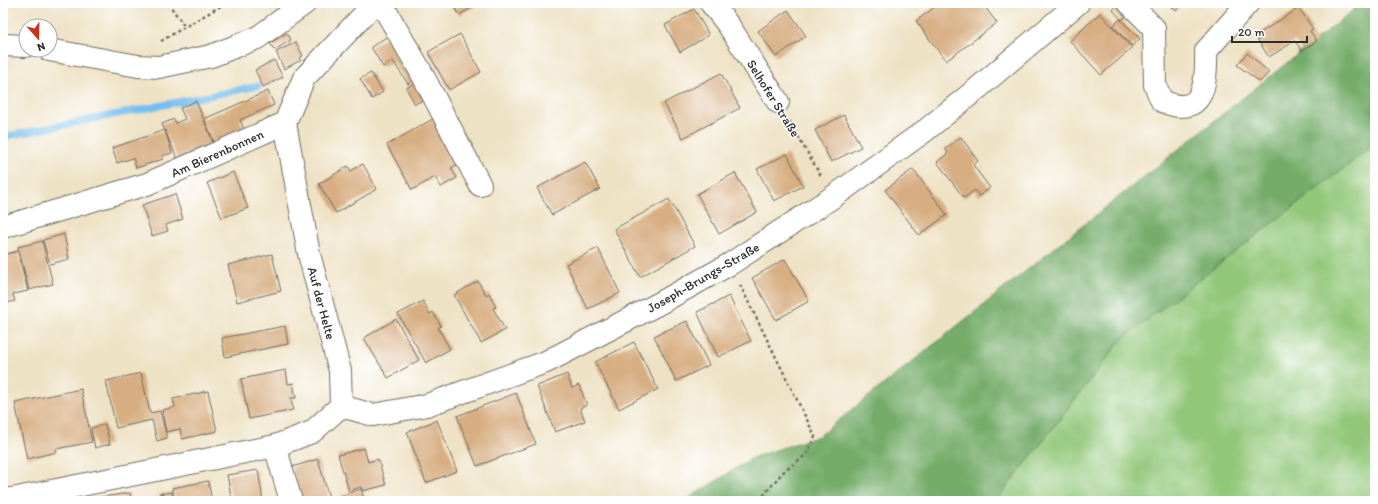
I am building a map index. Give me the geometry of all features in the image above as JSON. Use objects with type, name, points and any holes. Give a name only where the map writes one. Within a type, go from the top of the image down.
[{"type":"street","points":[[58,52],[138,66],[159,67],[211,56],[257,38],[305,3]]},
{"type":"street","points":[[285,123],[304,78],[375,3]]},
{"type":"street","points":[[381,3],[420,70],[480,185]]},
{"type":"street","name":"Selhofer Straße","points":[[711,3],[729,26],[778,102]]},
{"type":"street","name":"Joseph-Brungs-Straße","points":[[341,406],[373,415],[427,404],[546,362],[730,264],[833,197],[926,130],[1078,3]]},
{"type":"street","points":[[1129,3],[1154,28],[1155,85],[1162,101],[1175,107],[1190,104],[1203,91],[1206,73],[1206,51],[1248,3]]},
{"type":"street","points":[[3,45],[18,46]]},
{"type":"street","name":"Am Bierenbonnen","points":[[3,227],[147,184],[285,123]]},
{"type":"street","name":"Auf der Helte","points":[[285,123],[309,254],[340,371],[341,406]]},
{"type":"street","points":[[3,499],[275,446],[312,432],[341,406]]},
{"type":"street","points":[[275,446],[291,501]]},
{"type":"path","points":[[168,3],[184,27]]},
{"type":"path","points":[[138,66],[150,47],[226,3]]},
{"type":"path","name":"Selhofer Straße","points":[[778,102],[833,197]]},
{"type":"path","points":[[730,264],[815,436],[806,454],[782,473],[759,501]]},
{"type":"green space","points":[[1362,3],[1375,3],[1375,144],[1122,339],[996,501],[684,501],[754,457],[819,436]]},
{"type":"green space","points":[[1375,144],[1375,501],[996,501],[1122,339]]},
{"type":"building","points":[[940,3],[982,3],[997,23],[946,61],[916,21]]},
{"type":"building","points":[[1120,3],[1129,13],[1122,20],[1113,10]]},
{"type":"building","points":[[1168,3],[1183,3],[1176,11]]},
{"type":"building","points":[[453,4],[479,4],[459,15]]},
{"type":"building","points":[[1299,8],[1313,29],[1310,31],[1317,41],[1302,51],[1295,41],[1269,57],[1255,36]]},
{"type":"building","points":[[694,9],[709,35],[680,52],[665,25]]},
{"type":"building","points":[[788,10],[806,36],[776,57],[758,31]]},
{"type":"building","points":[[1100,13],[1132,48],[1101,75],[1070,41]]},
{"type":"building","points":[[1120,19],[1140,39],[1132,46],[1113,26]]},
{"type":"building","points":[[394,32],[422,75],[408,84],[393,61],[383,67],[371,47]]},
{"type":"building","points":[[287,33],[291,40],[274,50],[270,43]]},
{"type":"building","points":[[460,34],[481,72],[449,90],[428,52]]},
{"type":"building","points":[[296,42],[303,56],[299,58],[301,60],[284,69],[276,52]]},
{"type":"building","points":[[1247,53],[1269,72],[1260,82],[1237,65]]},
{"type":"building","points":[[274,60],[283,77],[263,87],[255,70]]},
{"type":"building","points":[[371,73],[383,92],[372,99],[360,79]]},
{"type":"building","points":[[721,73],[740,108],[683,138],[664,103]]},
{"type":"building","points":[[420,80],[429,97],[415,104],[406,88]]},
{"type":"building","points":[[268,91],[274,105],[240,120],[244,129],[214,142],[204,119]]},
{"type":"building","points":[[196,101],[213,142],[177,158],[162,124],[174,119],[176,123],[185,119],[180,108]]},
{"type":"building","points":[[844,115],[861,147],[831,162],[815,130]]},
{"type":"building","points":[[438,116],[463,161],[451,168],[457,178],[441,187],[435,177],[412,190],[387,145]]},
{"type":"building","points":[[165,130],[172,153],[162,156],[163,159],[136,168],[133,158],[117,163],[112,148]]},
{"type":"building","points":[[961,137],[978,161],[973,165],[990,188],[979,196],[975,190],[964,198],[937,162],[948,153],[945,149]]},
{"type":"building","points":[[787,154],[803,186],[774,201],[757,169]]},
{"type":"building","points":[[585,162],[600,189],[552,215],[537,188]]},
{"type":"building","points":[[363,164],[377,189],[336,213],[319,184],[348,166],[351,171]]},
{"type":"building","points":[[913,169],[947,215],[919,235],[885,190]]},
{"type":"building","points":[[233,172],[248,208],[222,218],[207,183]]},
{"type":"building","points":[[735,173],[757,212],[719,234],[697,194]]},
{"type":"building","points":[[175,194],[183,219],[166,225],[168,231],[152,236],[142,205]]},
{"type":"building","points":[[669,199],[695,246],[640,277],[614,229]]},
{"type":"building","points":[[64,234],[69,259],[50,264],[43,240]]},
{"type":"building","points":[[42,241],[53,284],[29,290],[18,247]]},
{"type":"building","points":[[598,248],[620,293],[588,309],[566,264]]},
{"type":"building","points":[[18,251],[28,291],[13,294],[15,301],[3,304],[3,255]]},
{"type":"building","points":[[272,254],[281,291],[237,302],[228,265]]},
{"type":"building","points":[[785,259],[809,301],[776,320],[752,278]]},
{"type":"building","points":[[478,281],[486,295],[489,293],[496,307],[493,308],[505,330],[481,343],[454,295]]},
{"type":"building","points":[[729,296],[751,341],[718,357],[697,312]]},
{"type":"building","points":[[423,301],[430,314],[433,312],[441,326],[438,328],[450,349],[426,363],[398,314]]},
{"type":"building","points":[[396,319],[419,360],[388,378],[364,338]]},
{"type":"building","points":[[687,321],[709,365],[676,381],[654,336]]},
{"type":"building","points":[[285,326],[288,344],[225,357],[222,338]]},
{"type":"building","points":[[634,342],[658,389],[619,409],[595,362]]},
{"type":"building","points":[[286,370],[288,384],[293,383],[296,398],[291,398],[293,410],[249,419],[241,379]]},
{"type":"building","points":[[141,373],[150,413],[160,411],[167,438],[157,441],[152,420],[116,428],[106,381]]},
{"type":"building","points":[[567,374],[572,388],[579,385],[587,405],[580,408],[585,421],[555,432],[537,386]]},
{"type":"building","points":[[81,389],[92,442],[56,449],[57,452],[27,459],[15,403]]},
{"type":"building","points":[[208,391],[217,431],[182,439],[180,429],[166,432],[162,410],[175,407],[173,399]]},
{"type":"building","points":[[516,393],[536,444],[477,466],[457,416]]},
{"type":"building","points":[[437,420],[457,471],[426,483],[407,432]]},
{"type":"building","points":[[105,424],[110,444],[95,448],[91,428]]},
{"type":"building","points":[[364,448],[368,462],[378,459],[386,485],[363,491],[361,487],[349,491],[338,455]]},
{"type":"building","points":[[318,459],[330,501],[302,501],[292,467]]},
{"type":"building","points":[[258,470],[263,501],[232,501],[227,475]]},
{"type":"building","points":[[208,481],[212,501],[174,501],[172,488]]},
{"type":"building","points":[[361,489],[365,501],[342,501],[341,496]]},
{"type":"building","points":[[172,492],[173,501],[161,501],[159,494]]},
{"type":"building","points":[[130,493],[131,501],[95,501],[94,498]]},
{"type":"waterway","points":[[3,137],[258,86]]}]
